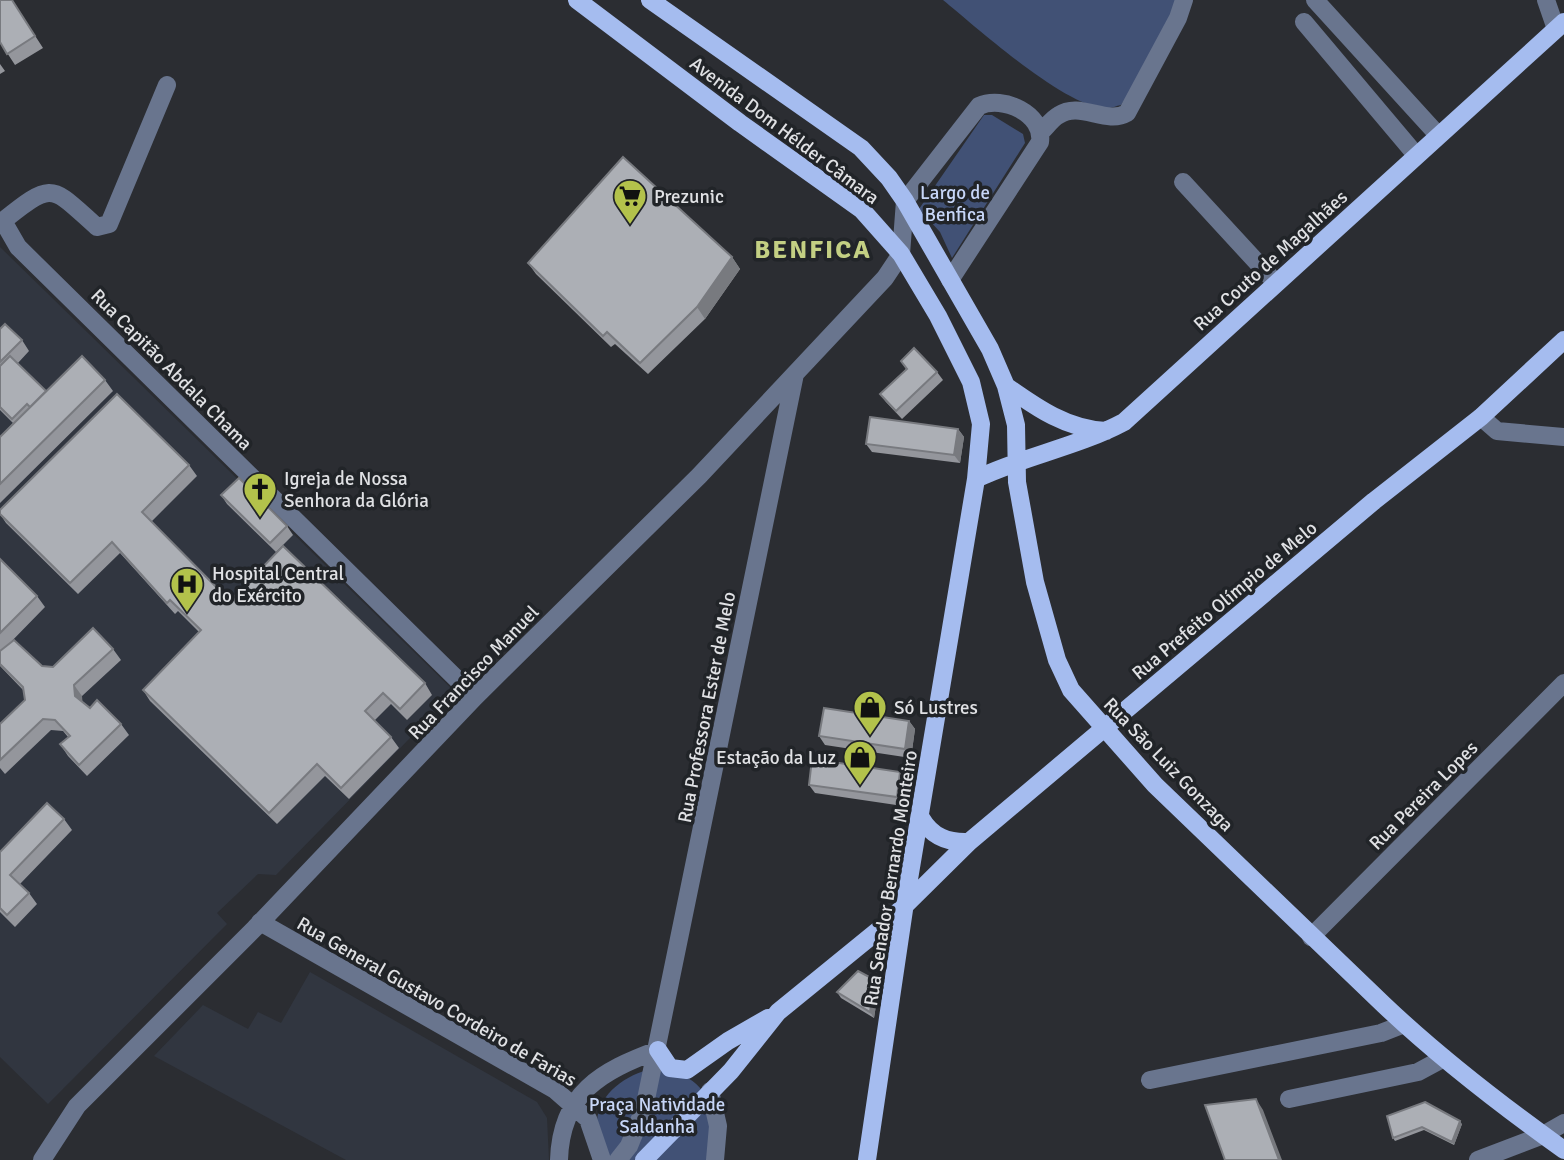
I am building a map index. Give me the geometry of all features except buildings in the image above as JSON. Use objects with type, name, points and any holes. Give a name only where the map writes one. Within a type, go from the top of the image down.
[{"type":"main road","name":"Avenida Dom Hélder Câmara","points":[[577,0],[862,210],[901,254],[938,316],[971,382],[981,424],[976,480]]},
{"type":"main road","name":"Avenida Dom Hélder Câmara","points":[[650,0],[861,148],[889,178],[905,201]]},
{"type":"main road","name":"Rua Couto de Magalhães","points":[[976,480],[1016,461],[1091,439],[1124,422],[1560,25]]},
{"type":"main road","points":[[905,201],[950,280]]},
{"type":"main road","name":"Rua São Luiz Gonzaga","points":[[950,280],[990,349],[1006,386],[1016,425],[1020,503],[1035,582],[1057,660],[1071,690],[1155,785],[1404,1024],[1564,1150]]},
{"type":"main road","name":"Rua Prefeito Olímpio de Melo","points":[[644,1160],[731,1071],[778,1012],[886,924],[969,842],[1374,500],[1481,417],[1564,340]]},
{"type":"main road","points":[[1006,386],[1054,418],[1088,430],[1106,431]]},
{"type":"main road","name":"Rua Senador Bernardo Monteiro","points":[[867,1160],[905,903],[976,480]]},
{"type":"main road","points":[[921,818],[926,827],[940,838],[969,842]]},
{"type":"main road","points":[[657,1050],[670,1068],[687,1070],[728,1041],[778,1012]]},
{"type":"street","points":[[950,280],[1037,152],[1042,131],[1059,114],[1068,112],[1109,117],[1128,113],[1178,18],[1184,0]]},
{"type":"street","points":[[1315,0],[1438,135]]},
{"type":"street","points":[[1546,0],[1560,25]]},
{"type":"street","points":[[1304,22],[1416,155]]},
{"type":"street","name":"Rua Capitão Abdala Chama","points":[[167,85],[109,224],[97,227],[59,193],[46,191],[36,194],[3,220],[18,247],[475,697]]},
{"type":"street","points":[[905,201],[979,106],[994,101],[1003,103],[1036,120],[1042,131]]},
{"type":"street","points":[[1183,182],[1276,283]]},
{"type":"street","name":"Rua Francisco Manuel","points":[[42,1160],[76,1106],[260,922],[475,697],[699,476],[886,278],[901,254],[905,201]]},
{"type":"street","name":"Rua Professora Ester de Melo","points":[[657,1050],[795,373]]},
{"type":"street","points":[[1481,417],[1497,431],[1564,437]]},
{"type":"street","name":"Rua Pereira Lopes","points":[[1311,937],[1564,683]]},
{"type":"street","name":"Rua General Gustavo Cordeiro de Farias","points":[[260,922],[555,1090],[588,1119],[602,1160]]},
{"type":"street","points":[[1150,1080],[1381,1033],[1404,1024]]},
{"type":"street","points":[[559,1160],[560,1139],[573,1105],[603,1073],[657,1050]]},
{"type":"street","points":[[618,1160],[629,1146],[644,1109],[657,1050]]},
{"type":"street","points":[[1289,1098],[1418,1072],[1444,1058]]},
{"type":"street","points":[[710,1091],[718,1126],[715,1160]]},
{"type":"street","points":[[1478,1160],[1543,1135],[1564,1123]]},
{"type":"shaded area","name":"Hospital Central do Exército","points":[[0,247],[455,692],[276,875],[258,874],[217,913],[227,924],[48,1104],[0,1057]]},
{"type":"shaded area","points":[[310,972],[537,1102],[547,1118],[549,1160],[346,1160],[154,1056],[203,1005],[248,1029],[258,1012],[281,1023]]},
{"type":"green space","points":[[943,0],[1180,0],[1170,33],[1121,105],[1107,108],[1088,104],[1045,81]]},
{"type":"green space","name":"Largo de Benfica","points":[[984,115],[992,115],[1023,134],[1025,143],[952,258],[940,232],[919,209]]},
{"type":"green space","name":"Praça Natividade Saldanha","points":[[652,1069],[688,1078],[703,1092],[710,1113],[711,1127],[711,1148],[706,1160],[607,1160],[597,1126],[603,1102],[624,1080]]},
{"type":"place","name":"Prezunic","points":[[630,226]]},
{"type":"place","name":"Igreja de Nossa Senhora da Glória","points":[[260,519]]},
{"type":"place","name":"Hospital Central do Exército","points":[[187,614]]},
{"type":"place","name":"Só Lustres","points":[[870,737]]},
{"type":"place","name":"Estação da Luz","points":[[860,787]]},
{"type":"district","name":"BENFICA","points":[[813,249]]}]
